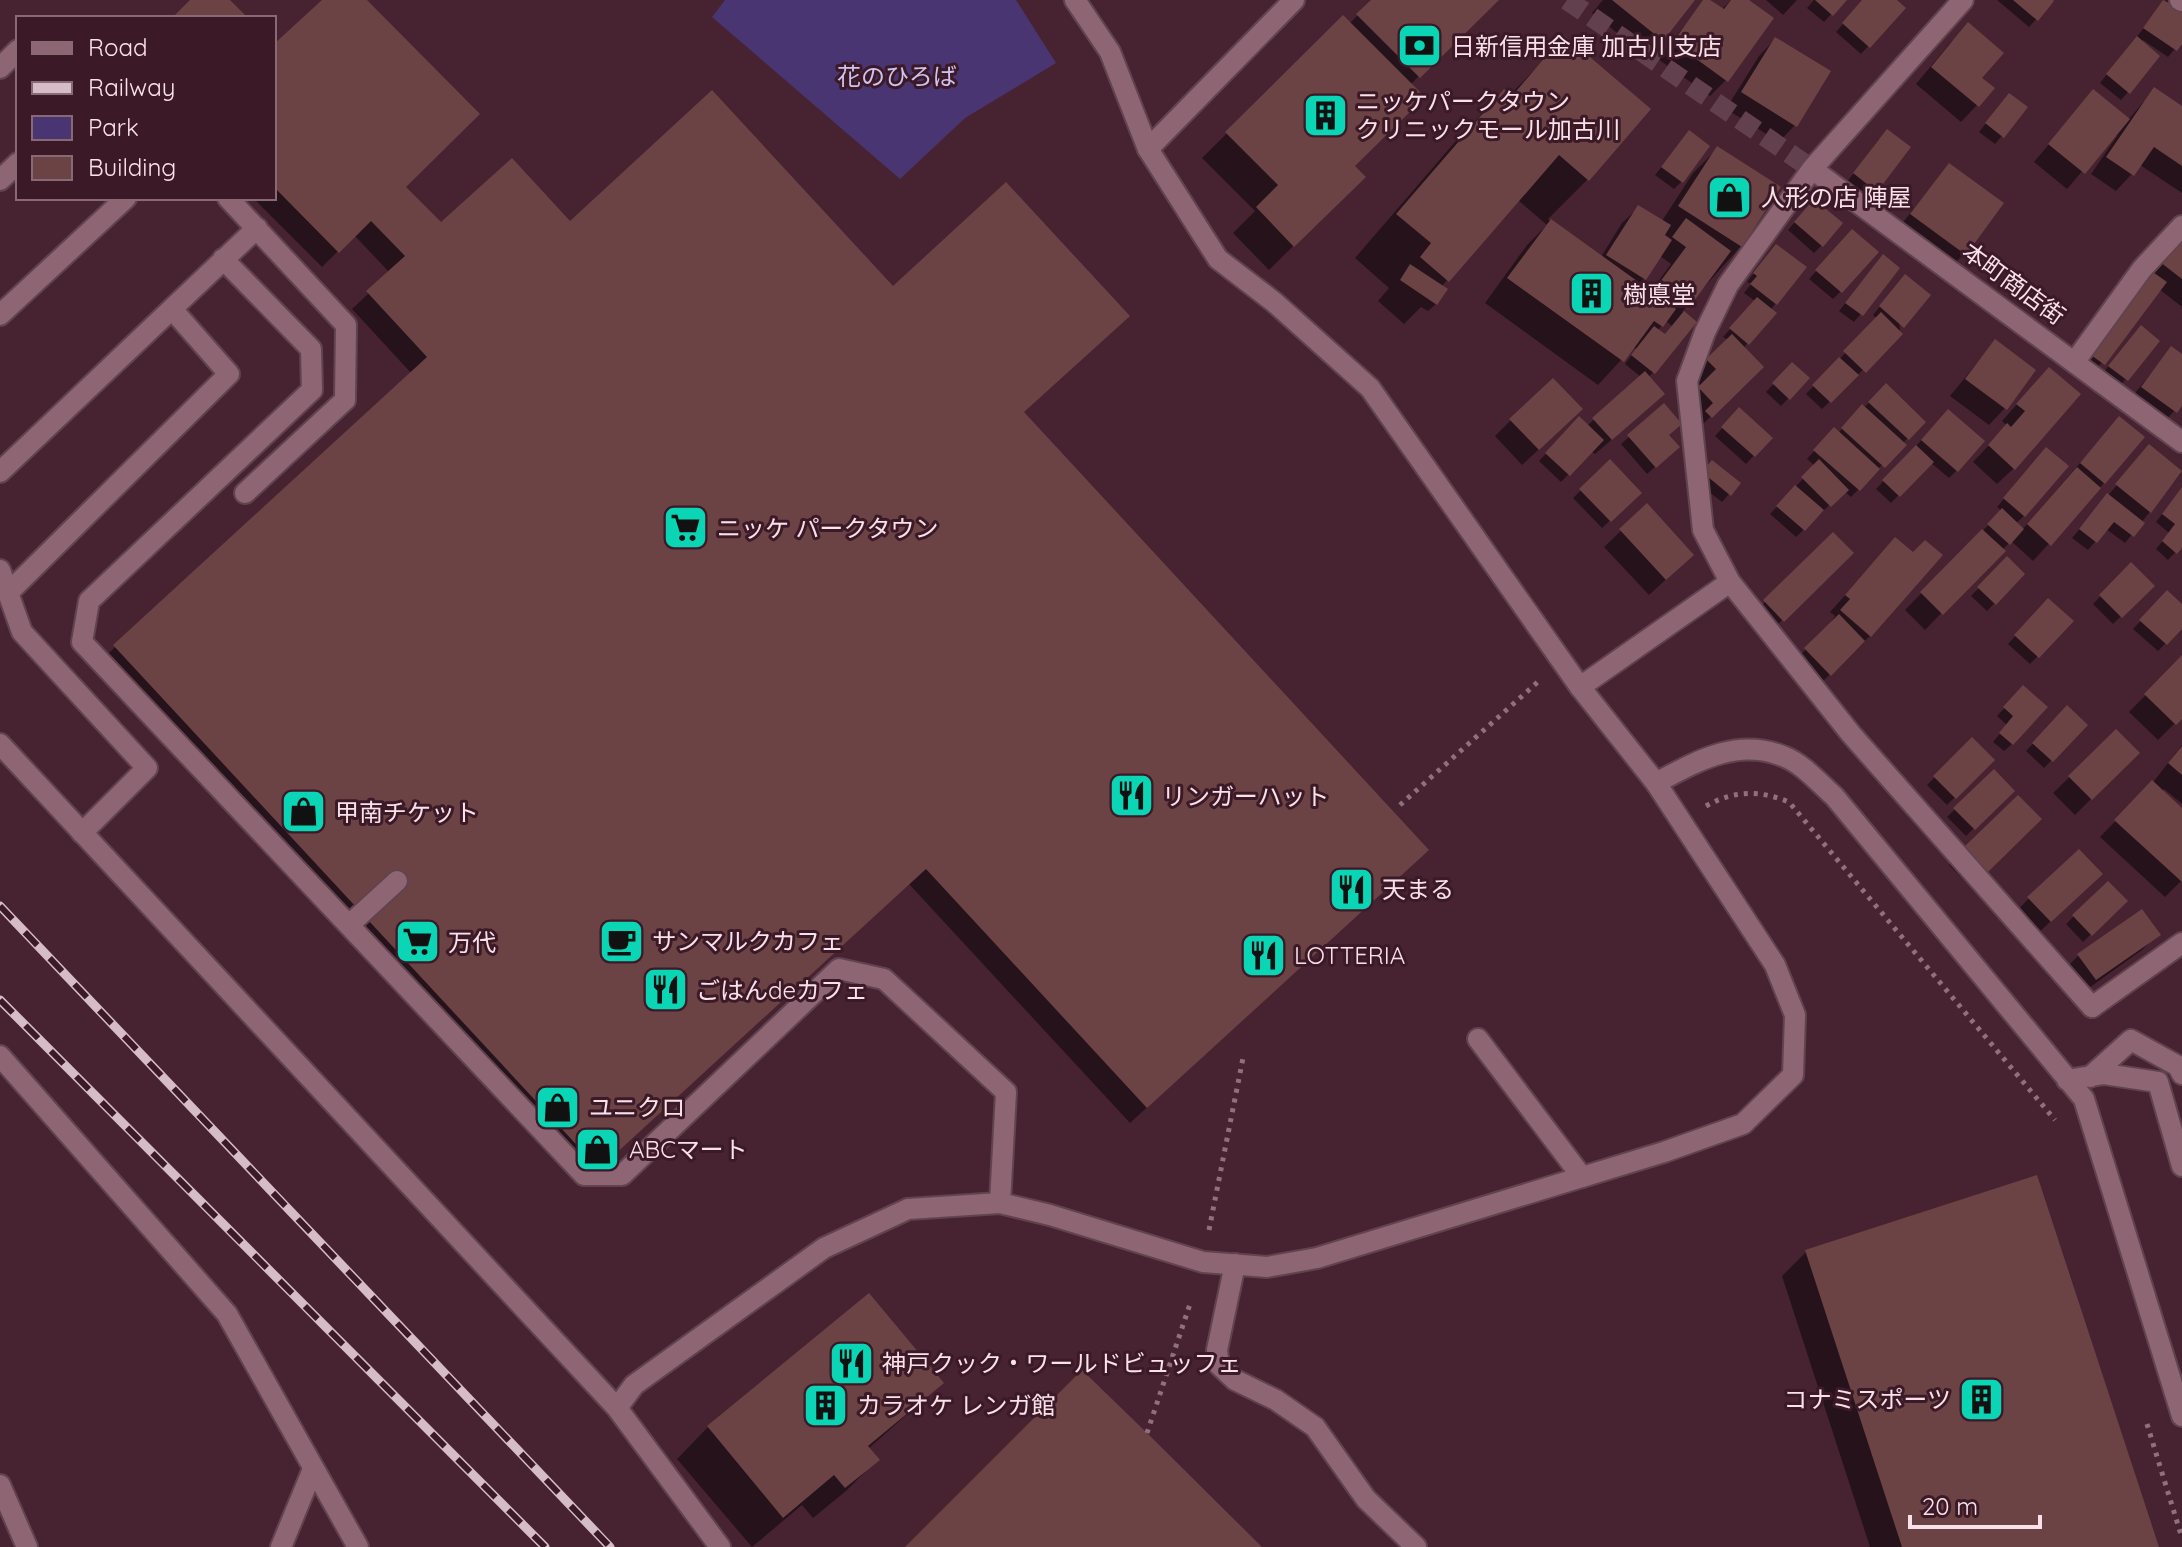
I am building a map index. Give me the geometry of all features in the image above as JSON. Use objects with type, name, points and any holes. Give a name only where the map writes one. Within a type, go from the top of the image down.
[{"type":"street","points":[[617,1408],[634,1385],[824,1248],[908,1209],[1000,1203],[1050,1215],[1203,1262],[1267,1267],[1317,1258],[1743,1124],[1793,1075],[1795,1015],[1775,965],[1656,783],[1580,687],[1370,388],[1274,302],[1218,259],[1148,149],[1110,52],[1075,0]]},
{"type":"street","points":[[1148,149],[1294,0]]},
{"type":"street","points":[[1963,0],[1812,169],[1728,285],[1705,332],[1687,381],[1703,530],[1730,582],[1851,734],[2092,1007],[2182,943]]},
{"type":"street","points":[[0,68],[16,52]]},
{"type":"street","points":[[0,180],[16,165]]},
{"type":"street","name":"本町商店街","points":[[1812,169],[2076,360],[2182,442]]},
{"type":"street","points":[[0,315],[124,200]]},
{"type":"street","points":[[230,200],[346,325],[345,400],[245,493]]},
{"type":"street","points":[[2076,360],[2142,269],[2182,226]]},
{"type":"street","points":[[0,472],[257,228]]},
{"type":"street","points":[[223,259],[311,349],[312,390],[89,601],[82,642],[584,1175],[622,1175],[839,969],[884,979],[1006,1092],[1000,1203]]},
{"type":"street","points":[[8,593],[229,374],[172,309]]},
{"type":"street","points":[[0,570],[22,632],[147,768],[82,833]]},
{"type":"street","points":[[1580,687],[1730,582]]},
{"type":"street","points":[[0,744],[617,1408],[720,1547]]},
{"type":"street","points":[[1656,783],[1708,755],[1749,749],[1787,758],[1834,796],[2084,1099],[2182,1416]]},
{"type":"street","points":[[349,925],[397,881]]},
{"type":"street","points":[[1478,1039],[1582,1177]]},
{"type":"street","points":[[2090,1077],[2131,1040],[2178,1066],[2182,1074]]},
{"type":"street","points":[[2,1061],[227,1314],[358,1547]]},
{"type":"street","points":[[2067,1080],[2104,1074],[2158,1082],[2182,1166]]},
{"type":"street","points":[[1235,1264],[1217,1350],[1219,1365],[1235,1380],[1276,1400],[1315,1427],[1366,1499],[1416,1547]]},
{"type":"street","points":[[281,1547],[290,1535],[313,1469]]},
{"type":"street","points":[[0,1485],[27,1547]]},
{"type":"path","points":[[1400,805],[1562,661]]},
{"type":"path","points":[[1681,821],[1726,795],[1756,791],[1789,802],[2056,1121]]},
{"type":"path","points":[[1208,1237],[1243,1058]]},
{"type":"path","points":[[1147,1433],[1195,1289]]},
{"type":"path","points":[[2143,1411],[2182,1538]]},
{"type":"green space","name":"花のひろば","points":[[725,0],[1016,0],[1056,63],[965,118],[900,179],[712,17]]},
{"type":"building","points":[[190,0],[230,0],[246,16],[174,16]]},
{"type":"building","name":"ニッケ パークタウン","points":[[322,0],[367,0],[480,114],[406,187],[441,222],[512,158],[570,221],[712,90],[893,286],[1006,182],[1130,316],[1024,412],[1429,850],[1147,1108],[926,869],[599,1169],[113,645],[427,357],[366,291],[405,256],[371,221],[339,253],[276,189],[276,42]]},
{"type":"building","name":"日新信用金庫 加古川支店","points":[[1371,0],[1499,0],[1420,78],[1356,14]]},
{"type":"building","points":[[1612,0],[1695,0],[1663,41]]},
{"type":"building","points":[[1703,0],[1710,0],[1724,9],[1731,0],[1749,0],[1774,18],[1728,82],[1673,42]]},
{"type":"building","points":[[1815,0],[1847,0],[1833,16]]},
{"type":"building","points":[[1862,0],[1897,0],[1906,8],[1870,48],[1842,23]]},
{"type":"building","points":[[2013,0],[2053,0],[2054,1],[2038,21]]},
{"type":"building","points":[[2163,0],[2182,9],[2182,44],[2177,51],[2143,28]]},
{"type":"building","name":"ニッケパークタウン クリニックモール加古川","points":[[1343,15],[1425,97],[1355,166],[1366,177],[1294,247],[1256,207],[1278,185],[1225,132]]},
{"type":"building","points":[[1968,22],[2004,53],[1982,78],[1995,88],[1979,107],[1931,67]]},
{"type":"building","points":[[1564,35],[1651,109],[1589,181],[1559,155],[1449,282],[1420,257],[1431,243],[1396,214],[1504,89],[1512,96]]},
{"type":"building","points":[[2137,36],[2160,56],[2130,94],[2106,74]]},
{"type":"building","points":[[1775,37],[1831,71],[1797,127],[1741,92]]},
{"type":"building","points":[[2154,87],[2182,106],[2182,166],[2154,147],[2134,176],[2106,157]]},
{"type":"building","points":[[2093,89],[2130,119],[2085,174],[2048,144]]},
{"type":"building","points":[[2009,93],[2028,107],[2004,138],[1985,123]]},
{"type":"building","points":[[1887,129],[1911,147],[1877,192],[1853,173]]},
{"type":"building","points":[[1689,130],[1710,146],[1683,183],[1661,167]]},
{"type":"building","name":"人形の店 陣屋","points":[[1717,146],[1781,187],[1742,247],[1678,206]]},
{"type":"building","points":[[1949,163],[2004,203],[1966,255],[1910,214]]},
{"type":"building","points":[[1814,199],[1843,223],[1823,247],[1794,222]]},
{"type":"building","points":[[1638,205],[1671,225],[1665,235],[1672,240],[1646,280],[1606,255]]},
{"type":"building","points":[[1686,218],[1731,251],[1688,309],[1657,286],[1686,247],[1672,237]]},
{"type":"building","name":"樹悳堂","points":[[1551,219],[1676,309],[1663,327],[1654,321],[1624,362],[1507,278]]},
{"type":"building","points":[[1852,229],[1879,252],[1842,293],[1815,270]]},
{"type":"building","points":[[2182,234],[2182,279],[2160,262]]},
{"type":"building","points":[[1776,244],[1807,267],[1777,305],[1750,284],[1757,276],[1753,273]]},
{"type":"building","points":[[1883,254],[1900,268],[1863,316],[1845,303]]},
{"type":"building","points":[[1410,264],[1448,289],[1437,305],[1400,280]]},
{"type":"building","points":[[2150,270],[2167,282],[2105,365],[2088,353]]},
{"type":"building","points":[[1905,274],[1931,295],[1904,328],[1879,306]]},
{"type":"building","points":[[1757,297],[1777,313],[1749,345],[1729,328]]},
{"type":"building","points":[[1684,311],[1697,322],[1655,374],[1631,355],[1654,326],[1665,334]]},
{"type":"building","points":[[1881,312],[1903,334],[1866,373],[1843,351]]},
{"type":"building","points":[[2141,325],[2160,341],[2128,381],[2108,366]]},
{"type":"building","points":[[1732,334],[1764,367],[1712,418],[1705,411],[1713,403],[1698,387],[1716,369],[1706,359]]},
{"type":"building","points":[[1995,339],[2036,370],[2007,410],[1965,379]]},
{"type":"building","points":[[2171,346],[2182,354],[2182,406],[2177,413],[2141,387]]},
{"type":"building","points":[[1839,357],[1859,375],[1831,403],[1812,385]]},
{"type":"building","points":[[1792,362],[1810,378],[1790,400],[1772,383]]},
{"type":"building","points":[[2049,367],[2081,394],[2015,470],[1988,445],[2007,423],[2011,427],[2025,411],[2016,404]]},
{"type":"building","points":[[1645,371],[1665,394],[1612,440],[1592,418]]},
{"type":"building","points":[[1553,378],[1583,409],[1539,450],[1509,419]]},
{"type":"building","points":[[1886,383],[1926,422],[1909,440],[1868,402]]},
{"type":"building","points":[[1664,403],[1682,424],[1669,435],[1680,447],[1656,468],[1627,435]]},
{"type":"building","points":[[1862,404],[1907,445],[1885,468],[1841,428]]},
{"type":"building","points":[[1739,407],[1773,438],[1755,457],[1721,427]]},
{"type":"building","points":[[1948,409],[1985,441],[1958,472],[1921,440]]},
{"type":"building","points":[[1579,416],[1604,440],[1570,476],[1545,453]]},
{"type":"building","points":[[2119,416],[2145,437],[2105,484],[2080,463]]},
{"type":"building","points":[[1834,427],[1880,469],[1860,491],[1813,450]]},
{"type":"building","points":[[2149,444],[2182,471],[2151,513],[2115,484]]},
{"type":"building","points":[[1916,445],[1934,462],[1900,497],[1882,480]]},
{"type":"building","points":[[2046,447],[2069,466],[2025,517],[2003,498]]},
{"type":"building","points":[[1610,459],[1642,493],[1611,522],[1579,489]]},
{"type":"building","points":[[1819,459],[1849,490],[1831,507],[1801,477]]},
{"type":"building","points":[[1712,460],[1741,483],[1731,496],[1702,472]]},
{"type":"building","points":[[2077,467],[2101,488],[2051,546],[2027,524]]},
{"type":"building","points":[[1795,485],[1824,510],[1805,531],[1776,506]]},
{"type":"building","points":[[2182,487],[2182,548],[2177,554],[2162,541],[2175,524],[2162,514]]},
{"type":"building","points":[[2107,493],[2145,523],[2134,537],[2114,522],[2097,543],[2079,529]]},
{"type":"building","points":[[1647,503],[1694,555],[1666,580],[1619,529]]},
{"type":"building","points":[[2002,508],[2024,529],[2010,545],[1987,524]]},
{"type":"building","points":[[1982,529],[2006,551],[1943,615],[1920,592]]},
{"type":"building","points":[[1833,532],[1854,553],[1784,622],[1763,600]]},
{"type":"building","points":[[1895,537],[1913,552],[1925,540],[1943,555],[1871,637],[1840,610],[1850,599],[1845,595]]},
{"type":"building","points":[[2007,556],[2025,574],[1996,605],[1977,587]]},
{"type":"building","points":[[2131,562],[2155,586],[2122,618],[2099,595]]},
{"type":"building","points":[[2167,590],[2182,604],[2182,629],[2167,645],[2139,620]]},
{"type":"building","points":[[2048,598],[2074,621],[2039,658],[2014,635]]},
{"type":"building","points":[[1839,614],[1865,641],[1831,676],[1804,648]]},
{"type":"building","points":[[2182,655],[2182,719],[2176,725],[2144,694]]},
{"type":"building","points":[[2023,685],[2048,707],[2013,745],[1999,733],[2013,716],[2003,707]]},
{"type":"building","points":[[2067,705],[2088,725],[2053,762],[2032,743]]},
{"type":"building","points":[[2116,729],[2140,753],[2092,800],[2068,776]]},
{"type":"building","points":[[1972,737],[1995,760],[1956,799],[1933,776]]},
{"type":"building","points":[[2182,746],[2182,775],[2168,763]]},
{"type":"building","points":[[1994,769],[2015,791],[1975,830],[1953,808]]},
{"type":"building","points":[[2152,780],[2182,808],[2182,882],[2114,820]]},
{"type":"building","points":[[2018,795],[2042,819],[1988,872],[1964,847]]},
{"type":"building","points":[[2079,849],[2103,874],[2051,922],[2027,897]]},
{"type":"building","points":[[2108,881],[2128,901],[2092,936],[2072,915]]},
{"type":"building","points":[[2142,909],[2161,935],[2096,980],[2077,954]]},
{"type":"building","name":"コナミスポーツ","points":[[2037,1175],[2159,1547],[1902,1547],[1805,1250]]},
{"type":"building","name":"カラオケ レンガ館","points":[[869,1293],[944,1383],[868,1446],[880,1460],[845,1488],[834,1475],[783,1518],[707,1426]]},
{"type":"building","points":[[1082,1370],[1147,1433],[1262,1547],[905,1547]]},
{"type":"tunnel","points":[[1567,0],[1812,169]]},
{"type":"railway","points":[[0,906],[610,1547]]},
{"type":"railway","points":[[0,1000],[545,1547]]},
{"type":"place","name":"日新信用金庫 加古川支店","points":[[1420,46]]},
{"type":"place","name":"ニッケパークタウン クリニックモール加古川","points":[[1325,115]]},
{"type":"place","name":"人形の店 陣屋","points":[[1730,197]]},
{"type":"place","name":"樹悳堂","points":[[1592,294]]},
{"type":"place","name":"ニッケ パークタウン","points":[[686,528]]},
{"type":"place","name":"リンガーハット","points":[[1131,796]]},
{"type":"place","name":"甲南チケット","points":[[304,812]]},
{"type":"place","name":"天まる","points":[[1351,889]]},
{"type":"place","name":"サンマルクカフェ","points":[[621,941]]},
{"type":"place","name":"万代","points":[[417,942]]},
{"type":"place","name":"LOTTERIA","points":[[1263,955]]},
{"type":"place","name":"ごはんdeカフェ","points":[[665,990]]},
{"type":"place","name":"ユニクロ","points":[[558,1107]]},
{"type":"place","name":"ABCマート","points":[[598,1149]]},
{"type":"place","name":"神戸クック・ワールドビュッフェ","points":[[851,1363]]},
{"type":"place","name":"コナミスポーツ","points":[[1982,1399]]},
{"type":"place","name":"カラオケ レンガ館","points":[[826,1405]]}]
